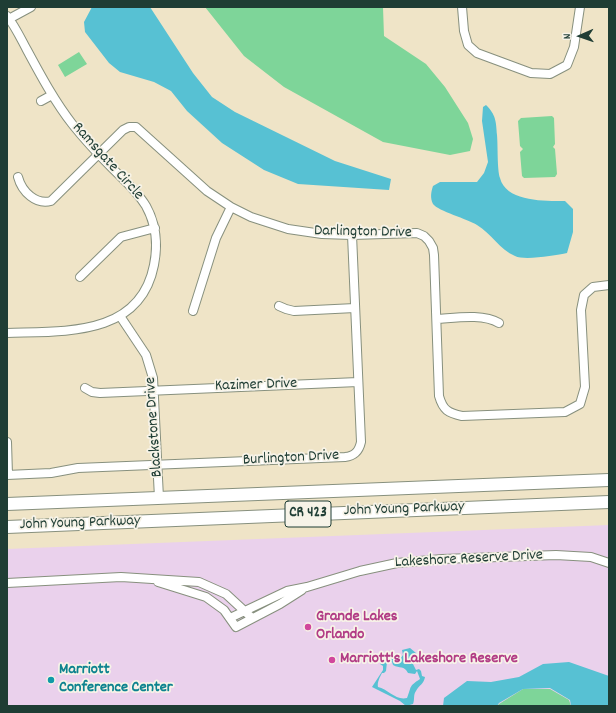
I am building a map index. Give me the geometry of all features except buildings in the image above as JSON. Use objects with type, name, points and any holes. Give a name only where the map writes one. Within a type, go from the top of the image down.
[{"type":"highway","name":"John Young Parkway","points":[[7,504],[609,480]]},
{"type":"highway","name":"John Young Parkway","points":[[7,527],[609,502]]},
{"type":"street","points":[[8,18],[31,7]]},
{"type":"street","points":[[462,7],[464,31],[468,45],[477,53],[531,73],[550,74],[567,65],[574,47],[580,7]]},
{"type":"street","name":"Ramsgate Circle","points":[[7,333],[77,330],[106,323],[120,316],[130,308],[146,288],[152,275],[156,248],[155,228],[147,207],[137,193],[98,154],[73,126],[52,94],[8,18]]},
{"type":"street","points":[[41,101],[52,94]]},
{"type":"street","name":"Darlington Drive","points":[[18,178],[22,188],[35,199],[40,202],[49,202],[54,199],[123,130],[129,127],[136,127],[207,191],[231,207],[251,217],[288,229],[322,234],[352,235],[413,232],[420,234],[427,238],[434,251],[440,396],[442,405],[451,414],[462,416],[565,412],[580,404],[585,387],[581,310],[584,295],[593,287],[609,285]]},
{"type":"street","points":[[192,311],[216,238],[231,207]]},
{"type":"street","points":[[80,277],[121,237],[155,228]]},
{"type":"street","name":"Burlington Drive","points":[[8,475],[51,473],[78,468],[351,456],[358,450],[361,442],[352,235]]},
{"type":"street","points":[[279,306],[294,311],[355,308]]},
{"type":"street","name":"Blackstone Drive","points":[[120,316],[146,355],[152,373],[155,391],[160,498]]},
{"type":"street","points":[[437,319],[480,317],[490,319],[498,323]]},
{"type":"street","name":"Kazimer Drive","points":[[85,388],[92,392],[100,393],[358,382]]},
{"type":"street","points":[[7,442],[8,475]]},
{"type":"street","name":"Lakeshore Reserve Drive","points":[[307,587],[280,604],[236,627],[230,618],[287,591],[307,587],[360,571],[397,563],[442,559],[556,555],[591,557],[609,563]]},
{"type":"street","points":[[7,583],[121,577],[199,582],[226,594],[252,618]]},
{"type":"street","points":[[145,578],[206,597],[224,610],[230,618]]},
{"type":"shaded area","name":"Grande Lakes Orlando","points":[[609,525],[609,706],[7,706],[7,549]]},
{"type":"green space","points":[[205,7],[383,7],[384,36],[426,64],[445,87],[468,123],[473,139],[470,151],[450,155],[383,142],[284,87],[244,56]]},
{"type":"green space","points":[[79,52],[87,64],[65,77],[58,65]]},
{"type":"green space","points":[[552,116],[554,118],[555,144],[553,147],[555,149],[557,174],[555,177],[524,178],[522,176],[520,152],[523,149],[520,146],[518,121],[521,118]]},
{"type":"green space","points":[[523,689],[550,689],[569,700],[571,706],[497,706]]},
{"type":"water","points":[[92,7],[150,7],[193,73],[212,97],[235,112],[335,161],[391,179],[389,190],[298,184],[264,170],[222,143],[187,111],[171,91],[154,82],[120,72],[109,63],[85,32],[84,22]]},
{"type":"water","points":[[486,105],[494,115],[496,122],[498,169],[504,186],[510,192],[518,196],[537,200],[565,201],[573,209],[573,232],[567,253],[533,258],[515,256],[505,250],[482,228],[436,207],[433,204],[431,195],[433,186],[440,182],[477,182],[484,173],[488,162],[482,121],[483,107]]},
{"type":"water","points":[[410,648],[416,653],[418,658],[413,664],[416,670],[419,669],[422,676],[425,677],[424,681],[415,693],[413,704],[406,706],[400,701],[372,687],[383,670],[383,666],[380,664],[383,657],[389,655],[395,659],[400,659],[403,655],[402,650]],"holes":[[[387,662],[392,662],[393,665],[403,668],[408,673],[415,674],[417,671],[420,679],[412,685],[407,698],[399,698],[378,687],[380,676],[386,671]]]},
{"type":"water","points":[[569,662],[609,676],[609,706],[571,706],[570,700],[550,688],[523,689],[499,703],[497,706],[443,706],[444,698],[467,681],[491,682],[519,677],[543,664]]},
{"type":"place","name":"Grande Lakes Orlando","points":[[308,627]]},
{"type":"place","name":"Marriott's Lakeshore Reserve","points":[[332,660]]},
{"type":"place","name":"Marriott Conference Center","points":[[51,680]]}]
